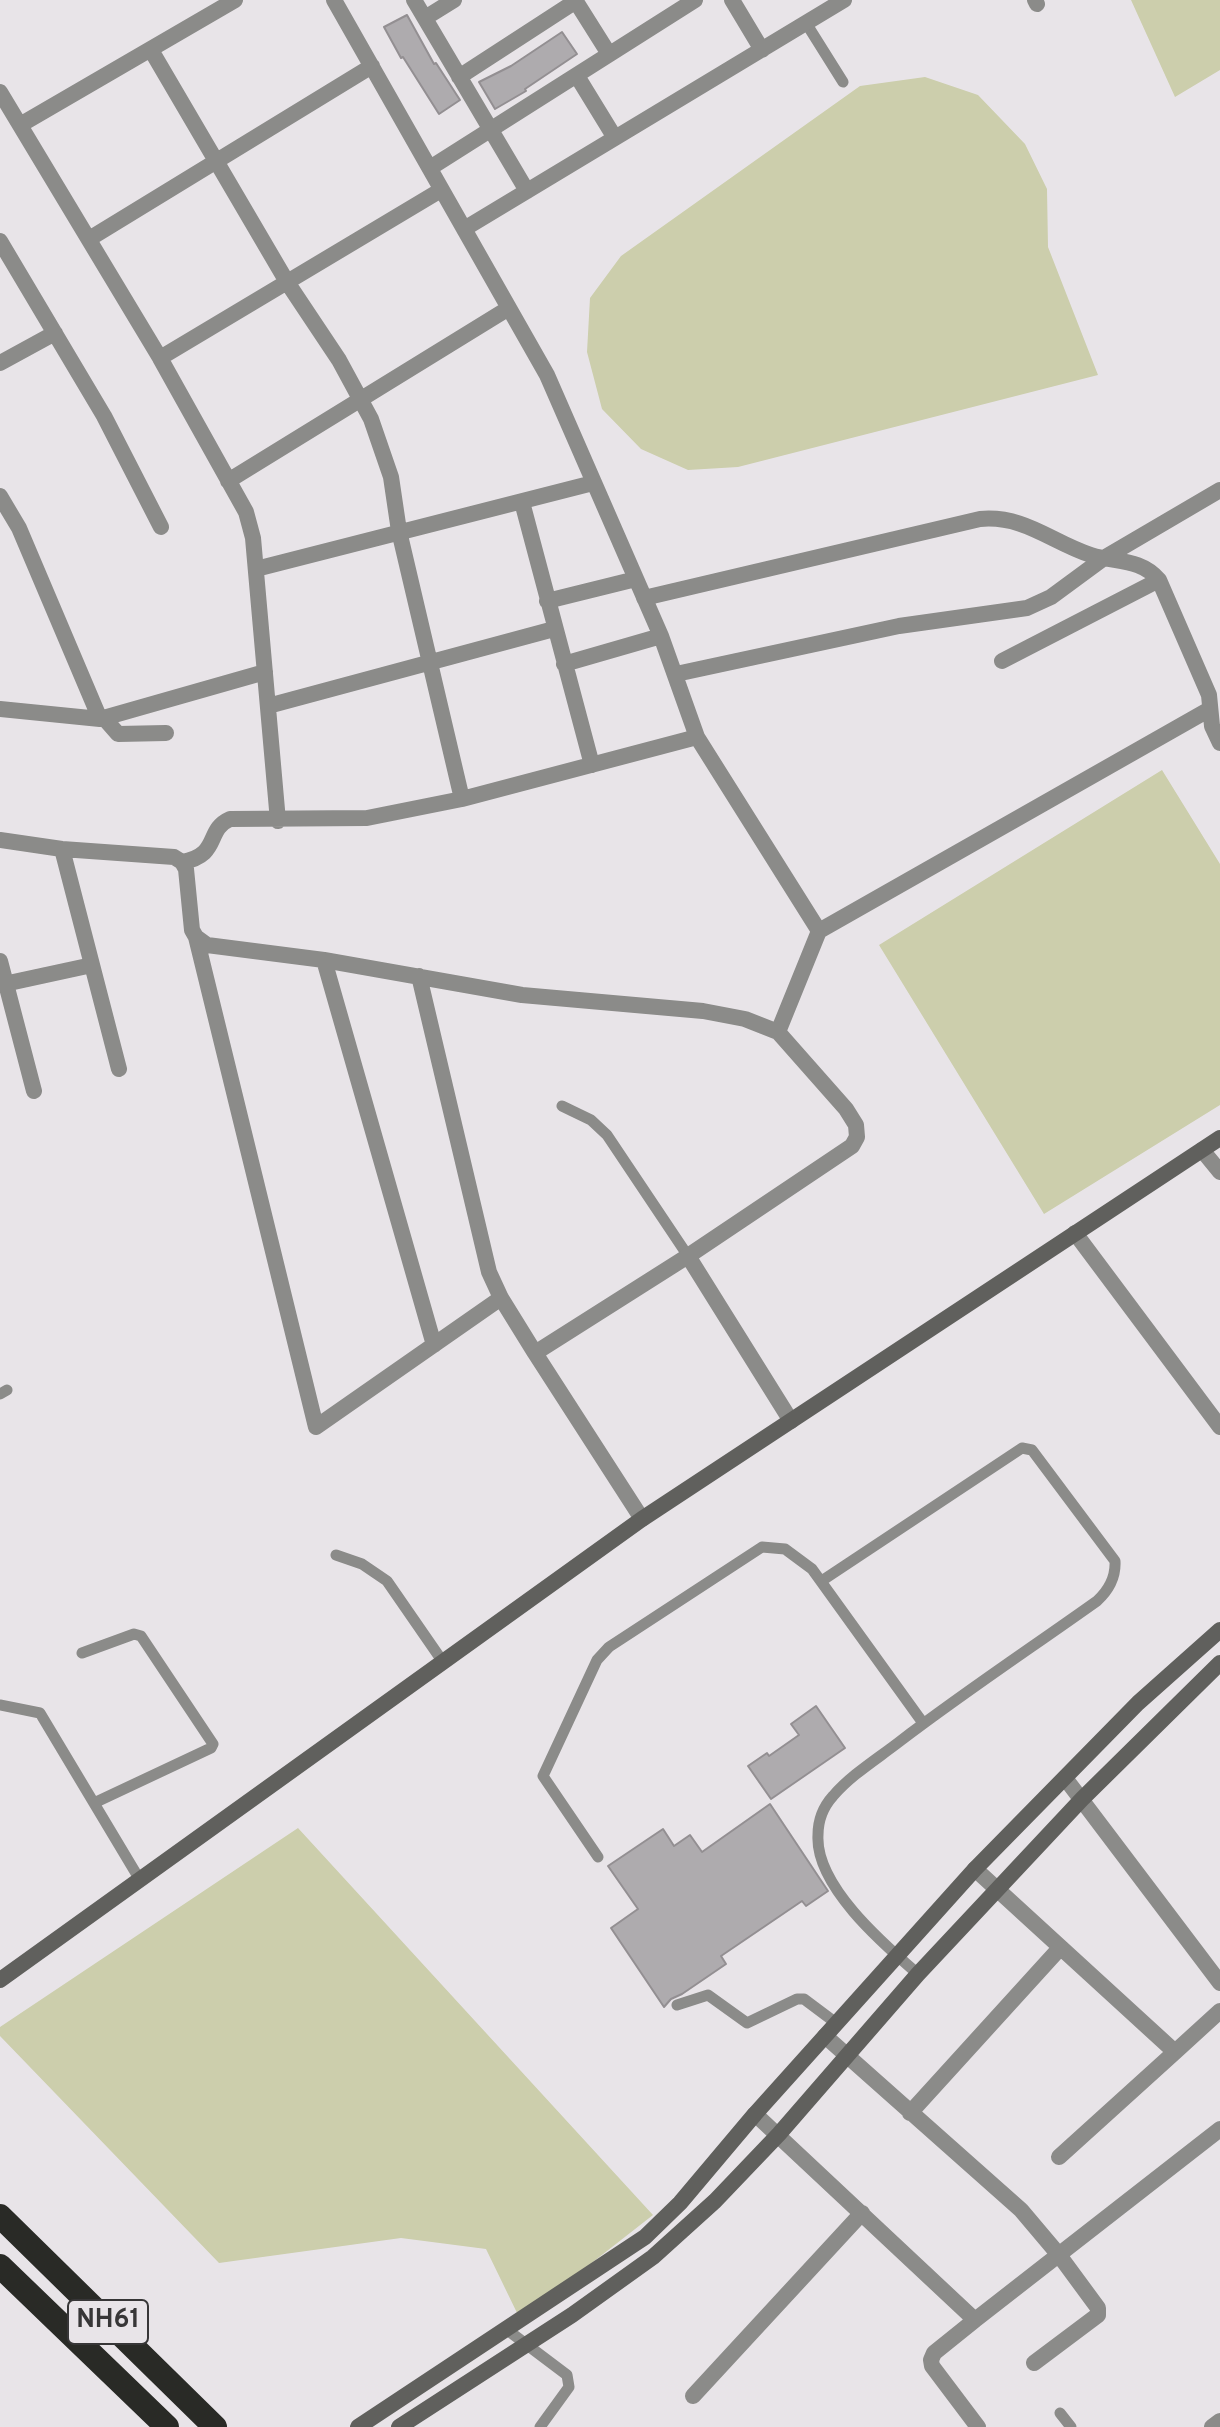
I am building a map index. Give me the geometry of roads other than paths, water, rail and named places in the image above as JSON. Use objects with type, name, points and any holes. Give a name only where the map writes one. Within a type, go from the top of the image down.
[{"type":"highway","name":"NH61","points":[[0,2216],[215,2427]]},
{"type":"highway","name":"NH61","points":[[0,2266],[167,2427]]},
{"type":"street","points":[[20,125],[235,0]]},
{"type":"street","points":[[414,0],[527,191]]},
{"type":"street","points":[[425,18],[454,0]]},
{"type":"street","points":[[459,77],[575,0],[609,54]]},
{"type":"street","points":[[430,168],[695,0]]},
{"type":"street","points":[[732,0],[762,50]]},
{"type":"street","points":[[464,229],[844,0]]},
{"type":"street","points":[[338,2],[547,375],[661,636],[697,737],[819,931]]},
{"type":"street","points":[[151,50],[287,282],[362,398],[391,477],[399,531],[428,663],[462,799]]},
{"type":"street","points":[[89,239],[372,66]]},
{"type":"street","points":[[577,76],[615,138]]},
{"type":"street","points":[[0,92],[160,358],[246,512],[253,538],[278,821]]},
{"type":"street","points":[[160,358],[441,190]]},
{"type":"street","points":[[0,241],[104,416],[161,527]]},
{"type":"street","points":[[228,481],[509,308]]},
{"type":"street","points":[[0,363],[55,333]]},
{"type":"street","points":[[256,569],[593,483]]},
{"type":"street","points":[[676,674],[899,626],[1027,608],[1051,597],[1104,558],[1220,490]]},
{"type":"street","points":[[0,496],[19,528],[102,719],[118,734],[166,733]]},
{"type":"street","points":[[522,502],[592,765]]},
{"type":"street","points":[[644,598],[980,519],[1000,517],[1020,522],[1091,555],[1142,565],[1159,580],[1209,695],[1212,726],[1220,743]]},
{"type":"street","points":[[547,601],[636,579]]},
{"type":"street","points":[[1002,661],[1159,580]]},
{"type":"street","points":[[268,706],[554,629]]},
{"type":"street","points":[[564,664],[661,636]]},
{"type":"street","points":[[0,709],[102,719],[265,672]]},
{"type":"street","points":[[778,1032],[819,931],[1210,709]]},
{"type":"street","points":[[182,862],[195,860],[202,855],[211,846],[217,828],[230,819],[367,818],[462,799],[697,737]]},
{"type":"street","points":[[0,840],[62,849],[174,857],[186,869],[192,930],[316,1427],[501,1298]]},
{"type":"street","points":[[62,849],[119,1069]]},
{"type":"street","points":[[196,937],[207,945],[324,960],[522,995],[703,1011],[745,1019],[778,1032],[846,1109],[856,1125],[857,1137],[852,1146],[688,1256],[535,1353]]},
{"type":"street","points":[[324,960],[434,1345]]},
{"type":"street","points":[[0,961],[3,984],[34,1091]]},
{"type":"street","points":[[3,984],[92,965]]},
{"type":"street","points":[[419,976],[489,1272],[501,1298],[535,1353],[642,1519]]},
{"type":"street","points":[[0,1980],[642,1519],[1220,1138]]},
{"type":"street","points":[[1202,1150],[1220,1172]]},
{"type":"street","points":[[1075,1233],[1220,1427]]},
{"type":"street","points":[[688,1256],[791,1421]]},
{"type":"street","points":[[358,2427],[645,2237],[680,2203],[755,2114],[975,1869],[1138,1703],[1220,1630]]},
{"type":"street","points":[[411,2424],[653,2257],[715,2201],[779,2134],[918,1974],[996,1890],[1082,1799],[1220,1663]]},
{"type":"street","points":[[1138,1703],[1158,1724]]},
{"type":"street","points":[[1065,1778],[1220,1983]]},
{"type":"street","points":[[975,1869],[1175,2052]]},
{"type":"street","points":[[910,2113],[1060,1948]]},
{"type":"street","points":[[1059,2157],[1220,2011]]},
{"type":"street","points":[[825,2036],[1021,2210],[1098,2308],[1098,2315],[1034,2363]]},
{"type":"street","points":[[755,2114],[975,2320]]},
{"type":"street","points":[[978,2427],[932,2366],[934,2353],[1220,2129]]},
{"type":"street","points":[[693,2396],[862,2213]]},
{"type":"street","points":[[1212,2427],[1220,2421]]},
{"type":"lane","points":[[806,23],[843,82]]},
{"type":"lane","points":[[562,1106],[591,1120],[607,1135],[688,1256]]},
{"type":"lane","points":[[823,1580],[1022,1448],[1028,1447],[1113,1555],[1116,1569],[1107,1592],[1097,1601],[923,1723],[834,1795],[825,1807],[817,1837],[820,1855],[842,1898],[918,1974]]},
{"type":"lane","points":[[598,1857],[543,1776],[602,1653],[762,1547],[785,1549],[823,1580],[923,1723]]},
{"type":"lane","points":[[336,1555],[362,1564],[387,1581],[443,1662]]},
{"type":"lane","points":[[82,1653],[134,1634],[141,1636],[213,1744],[211,1748],[94,1803]]},
{"type":"lane","points":[[0,1705],[40,1713],[140,1880]]},
{"type":"lane","points":[[677,2005],[708,1995],[747,2023],[797,1999],[804,1999],[836,2023]]},
{"type":"lane","points":[[506,2329],[567,2375],[570,2382],[540,2427]]},
{"type":"lane","points":[[1060,2413],[1071,2427]]}]
